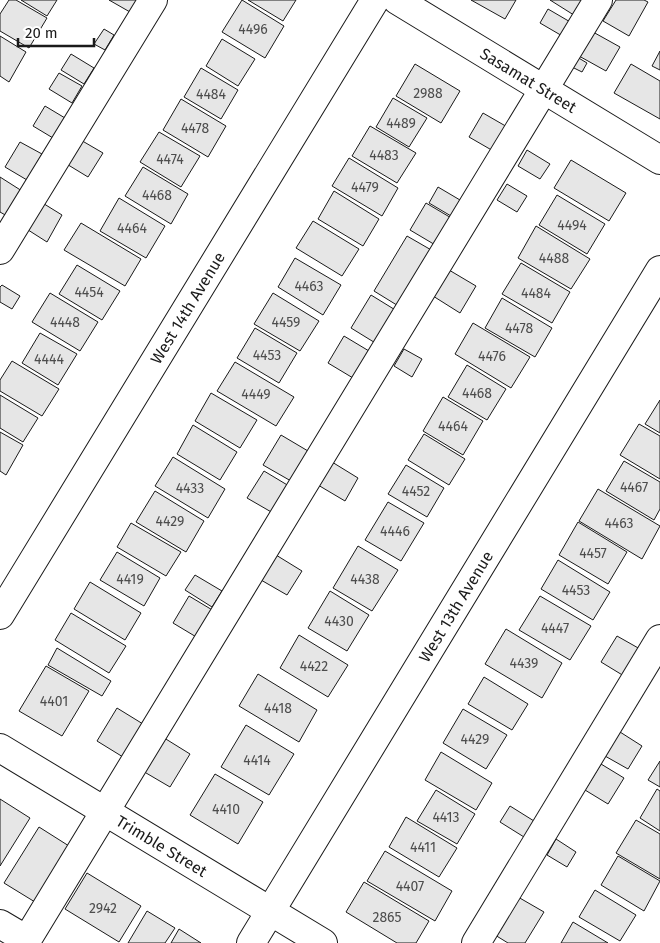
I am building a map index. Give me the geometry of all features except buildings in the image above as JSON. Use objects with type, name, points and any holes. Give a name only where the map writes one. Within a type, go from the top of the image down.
[{"type":"street","points":[[0,250],[153,0]]},
{"type":"street","name":"West 14th Avenue","points":[[0,615],[375,0]]},
{"type":"street","name":"Sasamat Street","points":[[397,0],[660,160]]},
{"type":"street","points":[[0,924],[26,942],[598,0]]},
{"type":"street","name":"West 13th Avenue","points":[[251,943],[660,270]]},
{"type":"street","points":[[476,943],[660,639]]},
{"type":"street","name":"Trimble Street","points":[[0,748],[323,943]]}]
